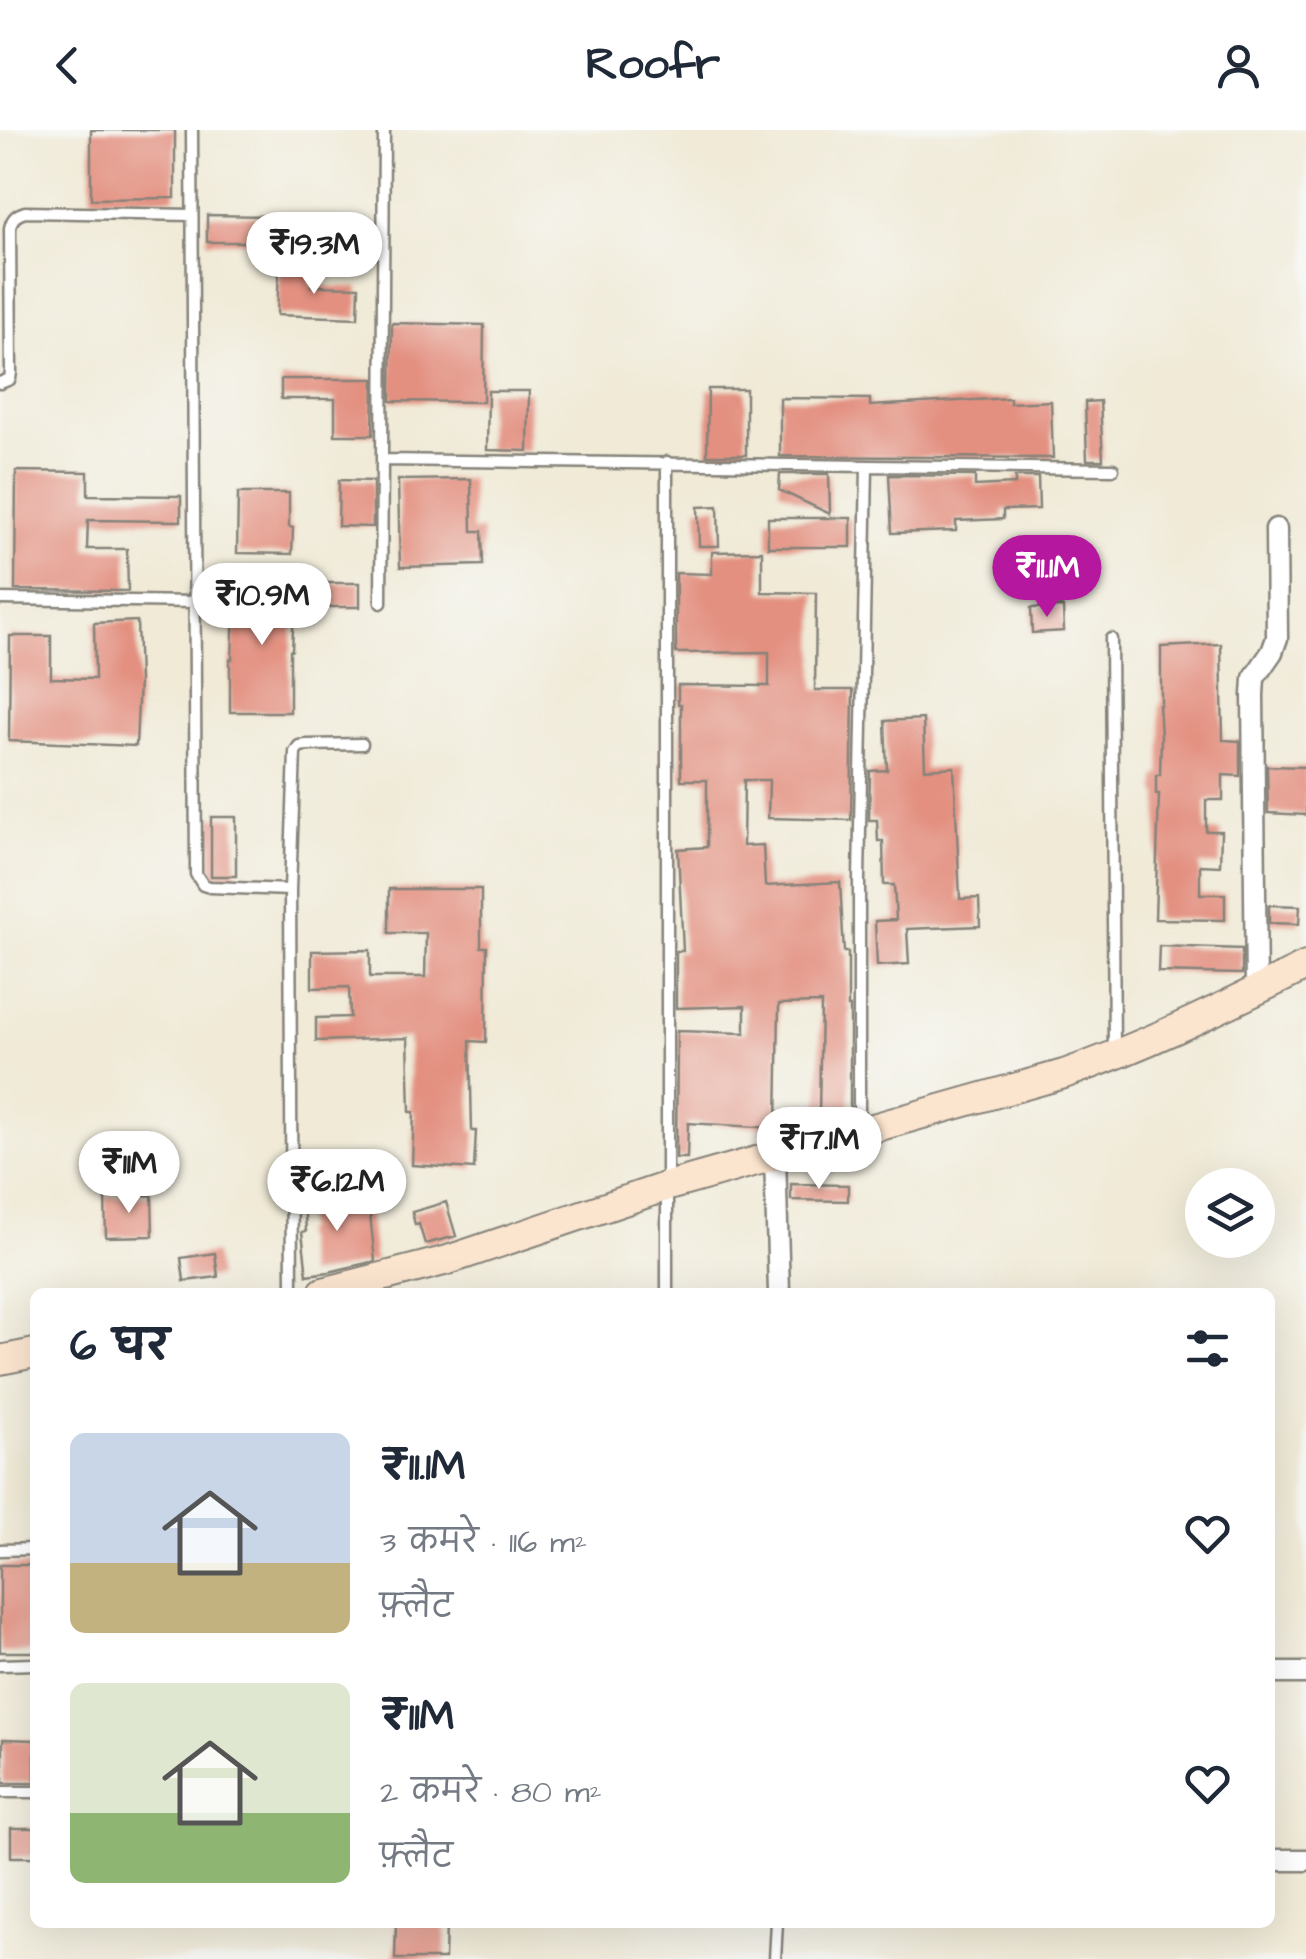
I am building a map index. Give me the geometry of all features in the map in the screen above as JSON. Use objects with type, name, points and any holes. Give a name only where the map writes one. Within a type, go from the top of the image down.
[{"type":"street","points":[[1256,991],[1253,695],[1254,678],[1277,638],[1276,529]]},
{"type":"street","points":[[339,1288],[448,1260],[775,1154],[1064,1074],[1114,1056],[1306,966]]},
{"type":"street","points":[[775,1154],[780,1288]]},
{"type":"street","points":[[0,1360],[30,1354]]},
{"type":"street","points":[[1275,1673],[1306,1673]]},
{"type":"street","points":[[1275,1860],[1306,1860]]},
{"type":"lane","points":[[192,130],[196,874],[203,886],[290,890]]},
{"type":"lane","points":[[380,603],[384,130]]},
{"type":"lane","points":[[0,383],[10,379],[11,372],[10,228],[18,214],[192,215]]},
{"type":"lane","points":[[382,460],[1113,469]]},
{"type":"lane","points":[[667,462],[667,1288]]},
{"type":"lane","points":[[858,1132],[858,879],[867,467]]},
{"type":"lane","points":[[0,599],[196,602]]},
{"type":"lane","points":[[1110,639],[1114,1056]]},
{"type":"lane","points":[[292,1288],[290,890],[295,752],[306,745],[362,744]]},
{"type":"lane","points":[[0,1550],[30,1549]]},
{"type":"lane","points":[[0,1665],[30,1664]]},
{"type":"lane","points":[[0,1792],[30,1792]]},
{"type":"lane","points":[[775,1959],[777,1928]]},
{"type":"building","points":[[91,130],[175,130],[175,198],[91,199]]},
{"type":"building","points":[[207,215],[273,216],[273,242],[207,242]]},
{"type":"building","points":[[279,268],[312,270],[311,286],[359,287],[358,318],[277,315]]},
{"type":"building","points":[[392,323],[484,325],[483,402],[391,401]]},
{"type":"building","points":[[281,379],[374,379],[373,435],[335,435],[335,399],[281,399]]},
{"type":"building","points":[[708,389],[746,389],[746,455],[707,455]]},
{"type":"building","points":[[488,391],[529,391],[528,451],[487,450]]},
{"type":"building","points":[[780,398],[870,399],[870,406],[1010,398],[1010,403],[1051,401],[1053,458],[780,456]]},
{"type":"building","points":[[1100,401],[1103,460],[1087,460],[1085,402]]},
{"type":"building","points":[[16,471],[88,472],[88,495],[181,496],[181,521],[88,520],[87,549],[127,549],[128,591],[15,590]]},
{"type":"building","points":[[780,474],[829,474],[830,514],[779,490]]},
{"type":"building","points":[[889,475],[975,476],[975,486],[1015,484],[1015,477],[1038,477],[1039,509],[1003,510],[1003,519],[956,521],[956,531],[892,533]]},
{"type":"building","points":[[471,479],[472,531],[482,531],[483,565],[400,567],[398,480]]},
{"type":"building","points":[[339,480],[373,481],[373,527],[338,526]]},
{"type":"building","points":[[238,493],[289,493],[292,554],[237,553]]},
{"type":"building","points":[[718,506],[719,546],[699,546],[698,507]]},
{"type":"building","points":[[768,518],[851,518],[851,547],[768,547]]},
{"type":"building","points":[[762,551],[762,592],[816,593],[815,690],[853,690],[851,820],[768,818],[769,780],[744,780],[743,846],[763,845],[765,886],[840,882],[844,952],[848,952],[850,1115],[819,1114],[821,1003],[779,1004],[777,1128],[688,1123],[687,1158],[676,1158],[677,1031],[745,1033],[745,1006],[676,1008],[676,951],[683,951],[678,849],[707,847],[707,780],[681,780],[678,685],[769,686],[769,652],[676,653],[676,573],[712,574],[712,552]]},
{"type":"building","points":[[235,583],[295,585],[290,712],[230,712]]},
{"type":"building","points":[[322,583],[360,583],[360,607],[322,607]]},
{"type":"building","points":[[1063,607],[1064,631],[1032,633],[1031,608]]},
{"type":"building","points":[[137,621],[136,746],[9,741],[10,636],[51,636],[51,678],[95,679],[94,623]]},
{"type":"building","points":[[1221,644],[1223,740],[1240,741],[1240,776],[1223,775],[1223,800],[1206,800],[1206,831],[1221,831],[1220,866],[1200,865],[1200,894],[1225,894],[1225,920],[1155,919],[1161,647]]},
{"type":"building","points":[[923,719],[925,769],[954,767],[960,899],[979,898],[980,926],[907,929],[909,964],[877,966],[875,921],[896,920],[894,885],[884,885],[883,841],[878,841],[877,820],[869,820],[870,771],[887,770],[885,721]]},
{"type":"building","points":[[1267,766],[1306,767],[1306,815],[1268,813]]},
{"type":"building","points":[[211,817],[236,817],[236,876],[211,876]]},
{"type":"building","points":[[389,889],[481,889],[481,947],[487,947],[486,1042],[470,1041],[472,1131],[476,1131],[474,1169],[412,1165],[414,1112],[410,1112],[408,1038],[316,1041],[316,1018],[350,1017],[349,987],[312,988],[312,951],[370,950],[370,977],[425,977],[426,933],[389,933]]},
{"type":"building","points":[[1269,905],[1300,906],[1299,924],[1269,923]]},
{"type":"building","points":[[1159,946],[1242,949],[1242,974],[1158,972]]},
{"type":"building","points":[[791,1184],[848,1185],[848,1201],[791,1200]]},
{"type":"building","points":[[152,1195],[153,1236],[106,1237],[105,1196]]},
{"type":"building","points":[[368,1196],[375,1261],[307,1275],[302,1232],[306,1231],[304,1200]]},
{"type":"building","points":[[446,1202],[456,1236],[425,1244],[412,1212]]},
{"type":"building","points":[[215,1253],[218,1277],[184,1281],[181,1258]]},
{"type":"building","points":[[0,1565],[30,1565],[30,1652],[0,1652]]},
{"type":"building","points":[[3,1739],[30,1740],[30,1783],[3,1783]]},
{"type":"building","points":[[11,1828],[30,1828],[30,1857],[11,1857]]},
{"type":"building","points":[[396,1928],[446,1928],[445,1959],[395,1959]]}]
